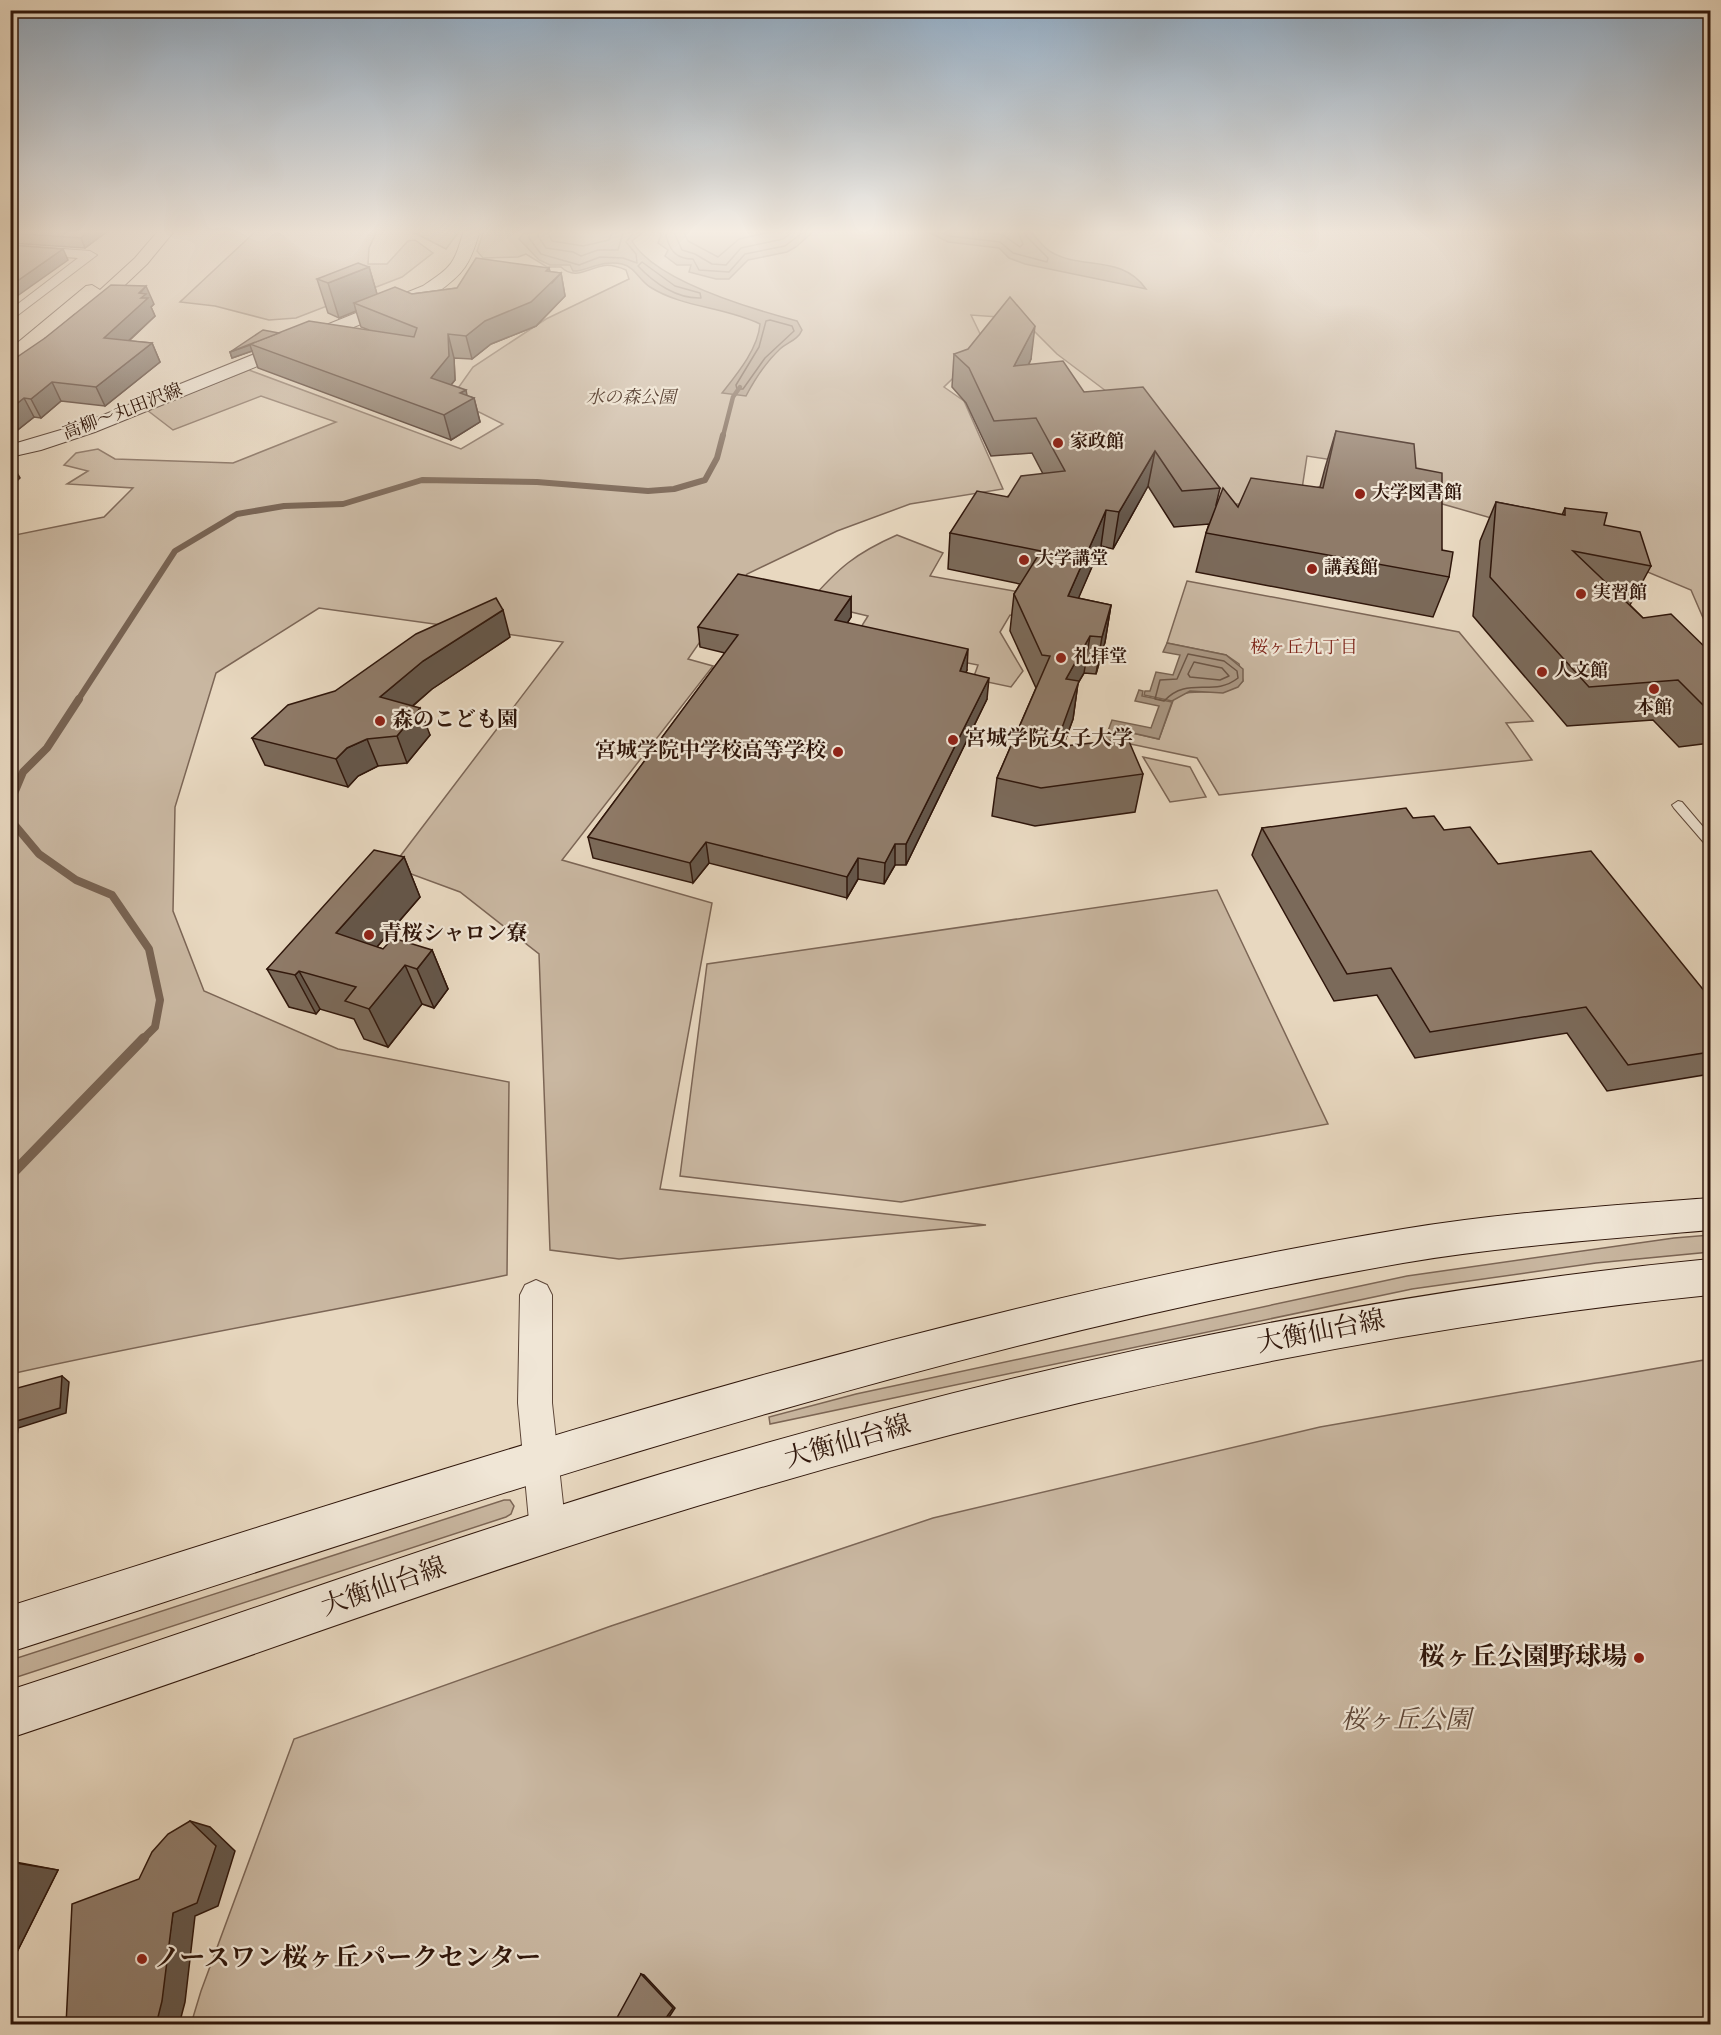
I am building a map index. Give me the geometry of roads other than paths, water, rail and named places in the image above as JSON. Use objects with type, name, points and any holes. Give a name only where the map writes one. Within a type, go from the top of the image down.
[{"type":"main road","points":[[10,359],[50,325]]},
{"type":"main road","points":[[10,375],[70,325]]},
{"type":"main road","name":"高柳～丸田沢線","points":[[10,451],[34,446],[88,428],[343,325]]},
{"type":"main road","points":[[10,1629],[539,1461],[884,1359],[1045,1319],[1224,1280],[1406,1246],[1518,1232],[1710,1214]]},
{"type":"main road","name":"大衡仙台線","points":[[10,1714],[548,1531],[890,1430],[1142,1369],[1439,1311],[1621,1284],[1710,1277]]},
{"type":"street","points":[[536,1294],[535,1403],[539,1461],[548,1531]]},
{"type":"lane","points":[[1678,805],[1710,842]]},
{"type":"water","points":[[760,325],[799,325],[802,330],[770,359],[746,396],[722,393],[751,352]]},
{"type":"water","points":[[1167,643],[1226,655],[1243,669],[1243,681],[1238,687],[1223,693],[1190,691],[1172,701],[1144,695],[1145,691],[1150,691],[1156,672],[1173,675],[1180,655],[1163,652]]},
{"type":"water","points":[[1139,690],[1143,691],[1142,696],[1172,702],[1159,739],[1120,730],[1115,741],[1105,739],[1112,720],[1151,728],[1159,706],[1135,701]]},
{"type":"waterway","points":[[723,436],[733,397],[740,387]]},
{"type":"waterway","points":[[78,700],[175,551],[237,514],[284,506],[343,504],[422,480],[537,482],[648,491],[674,489],[705,480],[717,458],[723,435]]},
{"type":"waterway","points":[[10,803],[23,772],[47,748],[79,699]]},
{"type":"waterway","points":[[10,805],[13,823],[39,854],[76,880],[112,895],[149,949],[160,1000],[155,1027],[144,1038]]},
{"type":"waterway","points":[[10,1176],[144,1038]]},
{"type":"place","name":"家政館","points":[[1058,443]]},
{"type":"place","name":"大学図書館","points":[[1360,494]]},
{"type":"place","name":"大学講堂","points":[[1024,560]]},
{"type":"place","name":"講義館","points":[[1312,569]]},
{"type":"place","name":"実習館","points":[[1581,594]]},
{"type":"place","name":"礼拝堂","points":[[1061,658]]},
{"type":"place","name":"人文館","points":[[1542,672]]},
{"type":"place","name":"本館","points":[[1654,689]]},
{"type":"place","name":"森のこども園","points":[[380,721]]},
{"type":"place","name":"宮城学院女子大学","points":[[953,740]]},
{"type":"place","name":"宮城学院中学校高等学校","points":[[838,752]]},
{"type":"place","name":"青桜シャロン寮","points":[[369,935]]},
{"type":"place","name":"桜ヶ丘公園野球場","points":[[1639,1658]]},
{"type":"place","name":"ノースワン桜ヶ丘パークセンター","points":[[142,1959]]},
{"type":"district","name":"桜ヶ丘九丁目","points":[[1304,649]]},
{"type":"park label","name":"水の森公園","points":[[631,399]]},
{"type":"park label","name":"桜ヶ丘公園","points":[[1406,1721]]}]
